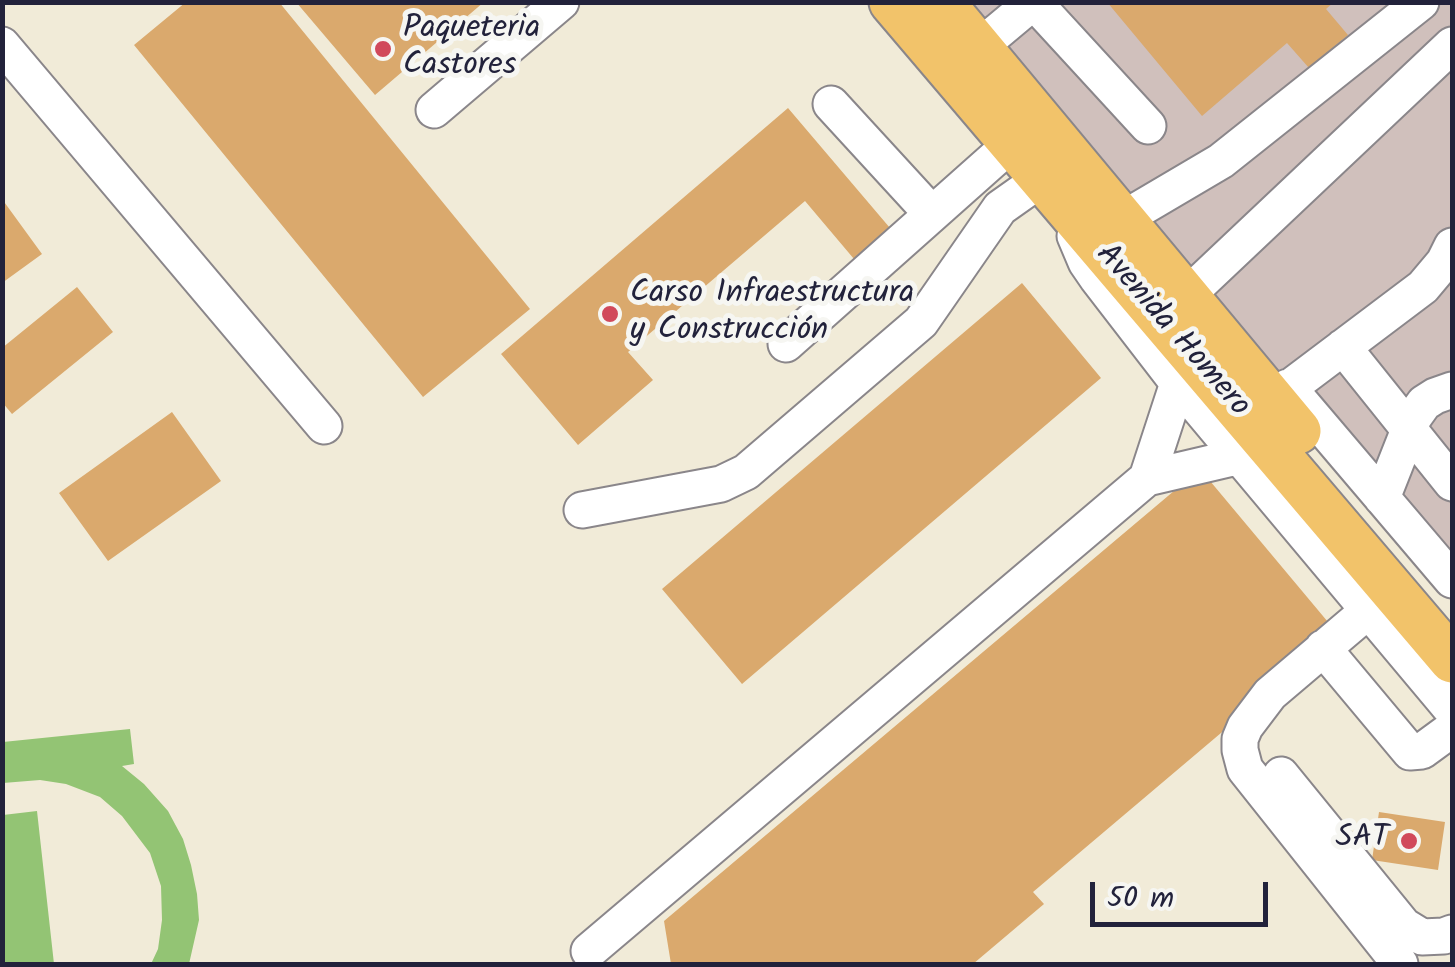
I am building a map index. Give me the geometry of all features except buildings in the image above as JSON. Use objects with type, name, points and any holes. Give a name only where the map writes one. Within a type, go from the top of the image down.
[{"type":"main road","name":"Avenida Homero","points":[[892,2],[1011,144],[1082,199]]},
{"type":"main road","name":"Avenida Homero","points":[[941,2],[978,48],[1082,199],[1439,602],[1452,660]]},
{"type":"lane","points":[[434,110],[561,2]]},
{"type":"lane","points":[[978,48],[1034,2],[1148,126]]},
{"type":"lane","points":[[582,510],[720,484],[746,472],[921,322],[1000,208],[1082,199],[1221,160],[1421,2]]},
{"type":"lane","points":[[1200,283],[1452,44]]},
{"type":"lane","points":[[2,45],[324,426]]},
{"type":"lane","points":[[832,104],[932,214]]},
{"type":"lane","points":[[786,344],[1011,144]]},
{"type":"lane","points":[[1082,199],[1170,253],[1200,283],[1382,498],[1439,602]]},
{"type":"lane","points":[[1082,199],[1086,262],[1178,383],[1452,710]]},
{"type":"lane","points":[[1289,388],[1423,287],[1452,246]]},
{"type":"lane","points":[[1343,347],[1452,484]]},
{"type":"lane","points":[[1147,478],[1178,383]]},
{"type":"lane","points":[[1382,498],[1408,428],[1424,402],[1452,390]]},
{"type":"lane","points":[[589,951],[1147,478],[1241,456]]},
{"type":"lane","points":[[1369,610],[1270,694],[1240,739],[1241,760],[1400,964]]},
{"type":"lane","points":[[1323,648],[1410,752],[1422,751],[1452,729]]},
{"type":"lane","points":[[1281,775],[1404,926],[1422,937],[1452,933]]},
{"type":"shaded area","points":[[954,3],[1452,3],[1452,589]]},
{"type":"green space","points":[[130,729],[134,764],[122,766],[168,811],[191,865],[199,920],[189,964],[151,964],[158,949],[162,920],[161,886],[150,853],[122,816],[100,797],[66,784],[40,780],[3,783],[3,742]]},
{"type":"green space","points":[[37,811],[54,964],[3,964],[3,815]]},
{"type":"place","name":"Paqueteria Castores","points":[[383,49]]},
{"type":"place","name":"Carso Infraestructura y Construcción","points":[[610,314]]},
{"type":"place","name":"SAT","points":[[1409,841]]}]
